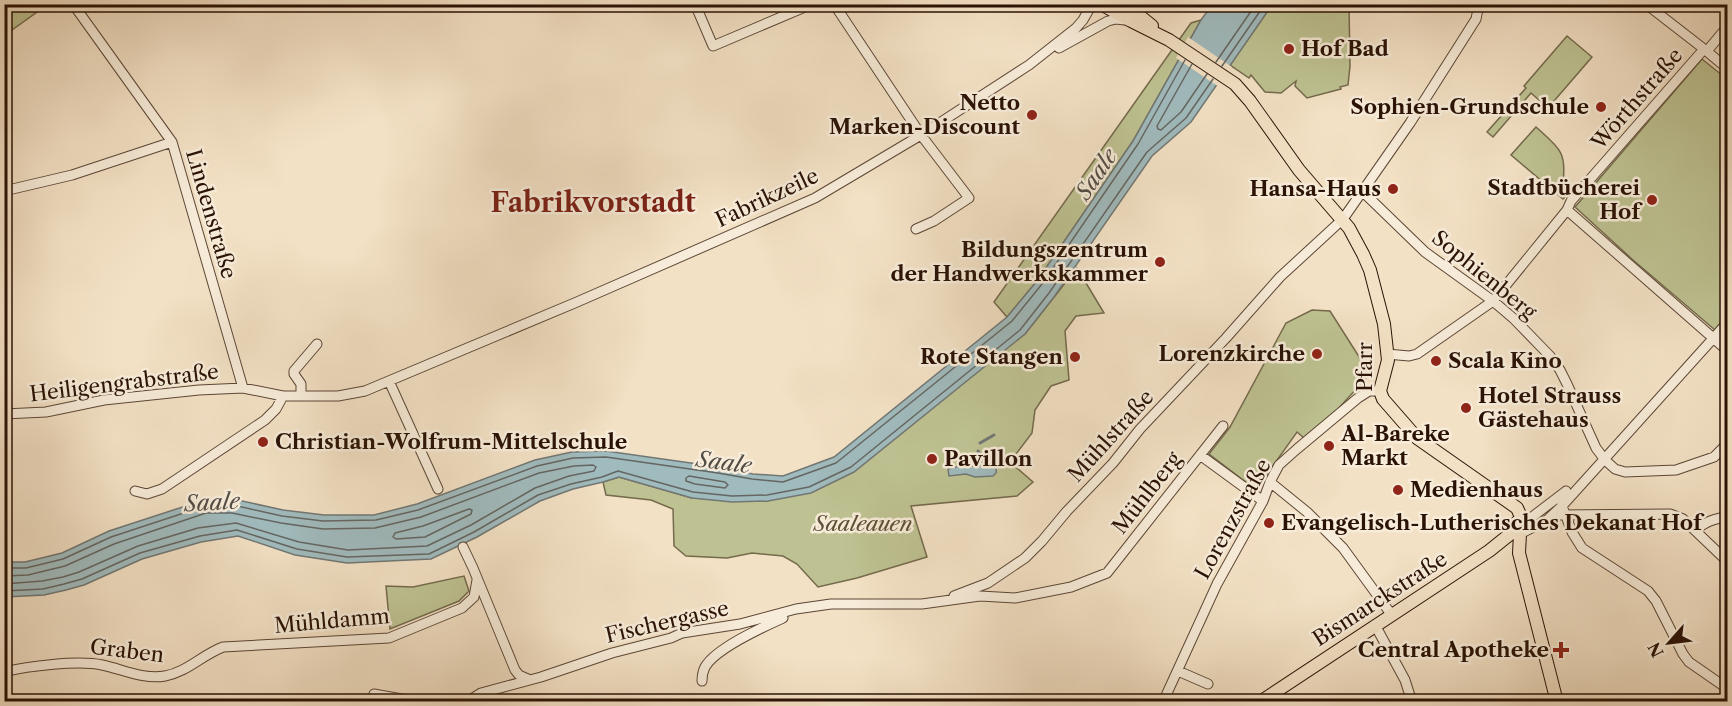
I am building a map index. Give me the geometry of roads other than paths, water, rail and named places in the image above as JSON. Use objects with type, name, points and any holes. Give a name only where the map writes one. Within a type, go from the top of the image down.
[{"type":"main road","points":[[1101,4],[1174,43]]},
{"type":"main road","points":[[1125,4],[1174,43]]},
{"type":"main road","name":"Pfarr","points":[[1174,43],[1228,78],[1250,100],[1299,170],[1342,219],[1354,237],[1374,284],[1384,324],[1387,366],[1380,391],[1384,402],[1417,438],[1517,508]]},
{"type":"main road","name":"Pfarr","points":[[1477,481],[1506,508],[1520,530]]},
{"type":"main road","points":[[1517,508],[1522,519],[1520,553],[1557,702]]},
{"type":"main road","name":"Bismarckstraße","points":[[1260,702],[1520,530]]},
{"type":"main road","points":[[1489,551],[1501,546],[1510,548],[1523,564]]},
{"type":"street","name":"Lindenstraße","points":[[73,4],[172,142],[243,388]]},
{"type":"street","points":[[695,4],[713,46],[812,4]]},
{"type":"street","points":[[834,4],[921,135],[969,198],[934,221],[916,229]]},
{"type":"street","name":"Fabrikzeile","points":[[389,381],[815,198],[921,135],[1029,65],[1076,28],[1092,4]]},
{"type":"street","points":[[1133,4],[1146,21]]},
{"type":"street","name":"Mühlstraße","points":[[941,601],[988,583],[1025,558],[1042,542],[1067,511],[1113,463],[1140,429],[1280,278],[1342,219],[1410,123],[1476,19],[1479,4]]},
{"type":"street","points":[[1646,4],[1728,69]]},
{"type":"street","points":[[1029,65],[1108,21],[1120,19],[1131,21]]},
{"type":"street","name":"Wörthstraße","points":[[1387,354],[1409,356],[1417,354],[1493,301],[1567,210],[1571,201],[1728,26]]},
{"type":"street","points":[[4,191],[72,175],[172,142]]},
{"type":"street","name":"Sophienberg","points":[[1362,191],[1425,252],[1493,301],[1542,348],[1560,370],[1596,448],[1605,460]]},
{"type":"street","points":[[1567,210],[1728,351]]},
{"type":"street","points":[[1520,530],[1547,520],[1564,510],[1605,460],[1727,324]]},
{"type":"street","points":[[302,396],[301,384],[294,370],[317,344]]},
{"type":"street","points":[[389,381],[438,489]]},
{"type":"street","name":"Heiligengrabstraße","points":[[4,414],[46,412],[104,400],[199,390],[243,388],[283,396],[338,396],[356,394],[389,381]]},
{"type":"street","name":"Lorenzstraße","points":[[1163,702],[1217,584],[1263,501],[1280,465],[1358,398],[1369,391],[1380,391]]},
{"type":"street","points":[[135,491],[147,494],[162,489],[265,420],[276,409],[283,396]]},
{"type":"street","name":"Mühlberg","points":[[1096,579],[1107,573],[1223,426]]},
{"type":"street","points":[[1605,460],[1615,470],[1624,472],[1676,470],[1714,457],[1728,443]]},
{"type":"street","points":[[1200,455],[1263,501]]},
{"type":"street","points":[[1520,530],[1542,509],[1605,460]]},
{"type":"street","points":[[1270,482],[1307,512],[1343,548],[1391,614]]},
{"type":"street","points":[[1566,491],[1562,497],[1564,510],[1572,532],[1582,548],[1648,591],[1656,601],[1689,662],[1728,689]]},
{"type":"street","points":[[1517,508],[1528,513],[1542,509]]},
{"type":"street","points":[[1564,510],[1670,514],[1683,519],[1728,562]]},
{"type":"street","points":[[1695,530],[1716,518],[1728,517]]},
{"type":"street","points":[[463,547],[515,670],[519,675],[528,679]]},
{"type":"street","name":"Fischergasse","points":[[528,679],[541,677],[682,633],[740,624],[816,606],[904,605],[980,596],[1015,598],[1071,587],[1096,579]]},
{"type":"street","name":"Mühldamm","points":[[174,674],[223,647],[366,640],[397,635],[467,604],[474,597],[477,580]]},
{"type":"street","name":"Fischergasse","points":[[702,681],[705,666],[718,654],[759,630],[816,606]]},
{"type":"street","points":[[1375,625],[1405,680],[1412,702]]},
{"type":"street","name":"Graben","points":[[4,672],[58,664],[100,664],[155,677],[174,674]]},
{"type":"street","points":[[1178,671],[1209,684]]},
{"type":"street","points":[[467,702],[481,693],[528,679]]},
{"type":"street","points":[[374,694],[418,702]]},
{"type":"water","name":"Saale","points":[[1212,5],[1272,5],[1191,122],[1152,156],[1054,297],[1025,334],[854,472],[811,493],[768,501],[732,502],[692,498],[619,477],[573,489],[540,501],[477,537],[431,559],[347,563],[295,555],[238,536],[201,542],[142,559],[84,585],[66,590],[44,595],[5,597],[4,562],[25,562],[62,553],[109,531],[204,500],[233,499],[283,510],[324,515],[374,515],[417,504],[535,460],[572,452],[606,451],[753,474],[783,476],[834,457],[1007,317],[1037,281],[1133,141],[1201,20]]},
{"type":"water","points":[[982,456],[996,466],[996,473],[993,476],[975,477],[966,474],[949,476],[948,469],[964,465],[977,467],[983,465]]},
{"type":"waterway","points":[[980,443],[994,435]]},
{"type":"waterway","points":[[978,451],[982,456]]},
{"type":"place","name":"Hof Bad","points":[[1289,49]]},
{"type":"place","name":"Sophien-Grundschule","points":[[1601,107]]},
{"type":"place","name":"Netto Marken-Discount","points":[[1032,115]]},
{"type":"place","name":"Hansa-Haus","points":[[1393,189]]},
{"type":"place","name":"Stadtbücherei Hof","points":[[1652,200]]},
{"type":"place","name":"Bildungszentrum der Handwerkskammer","points":[[1160,262]]},
{"type":"place","name":"Lorenzkirche","points":[[1317,354]]},
{"type":"place","name":"Rote Stangen","points":[[1075,357]]},
{"type":"place","name":"Scala Kino","points":[[1436,361]]},
{"type":"place","name":"Hotel Strauss Gästehaus","points":[[1466,408]]},
{"type":"place","name":"Christian-Wolfrum-Mittelschule","points":[[263,442]]},
{"type":"place","name":"Al-Bareke Markt","points":[[1329,446]]},
{"type":"place","name":"Pavillon","points":[[932,459]]},
{"type":"place","name":"Medienhaus","points":[[1398,490]]},
{"type":"place","name":"Evangelisch-Lutherisches Dekanat Hof","points":[[1269,523]]},
{"type":"place","name":"Central Apotheke","points":[[1561,650]]},
{"type":"district","name":"Fabrikvorstadt","points":[[593,203]]},
{"type":"park label","name":"Saaleauen","points":[[863,524]]}]
